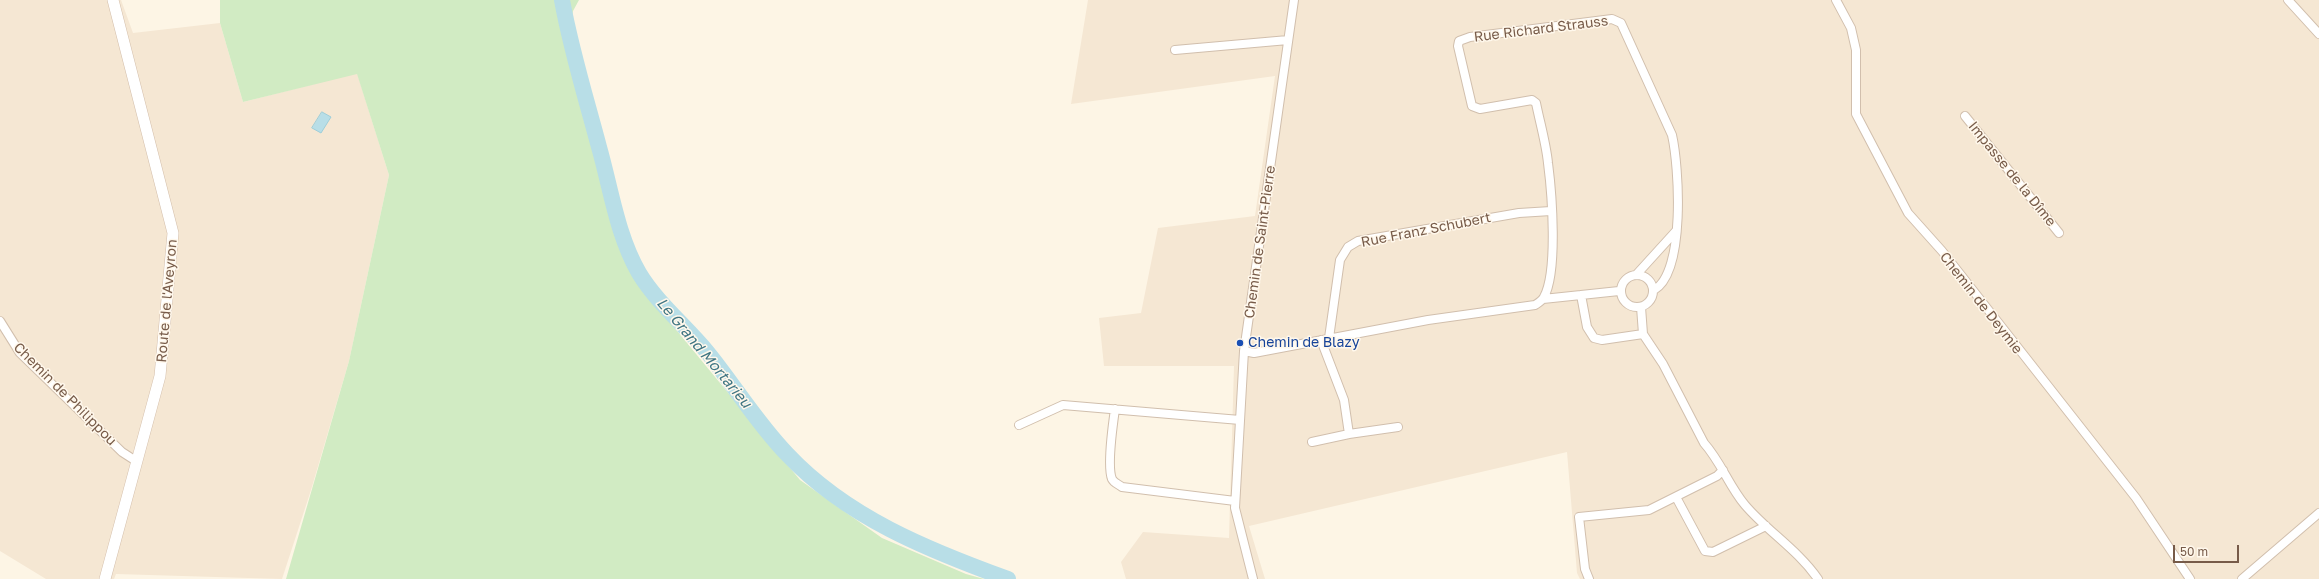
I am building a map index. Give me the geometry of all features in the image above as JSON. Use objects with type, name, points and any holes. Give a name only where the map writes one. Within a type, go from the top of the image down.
[{"type":"street","name":"Route de l'Aveyron","points":[[105,579],[160,376],[173,233],[113,0]]},
{"type":"street","name":"Chemin de Saint-Pierre","points":[[1253,579],[1235,508],[1244,351],[1294,0]]},
{"type":"street","name":"Chemin de Deymie","points":[[1836,0],[1852,28],[1856,50],[1856,114],[1908,213],[1942,251],[1982,305],[2136,498],[2190,579]]},
{"type":"street","points":[[2288,0],[2319,34]]},
{"type":"street","name":"Rue Richard Strauss","points":[[1551,211],[1548,162],[1536,103],[1532,100],[1480,110],[1472,106],[1458,46],[1459,41],[1470,37],[1612,19],[1621,23],[1672,135],[1679,203],[1676,231],[1670,264],[1661,285],[1654,290]]},
{"type":"street","points":[[1175,50],[1288,40]]},
{"type":"street","name":"Impasse de la Dîme","points":[[1965,116],[2059,233]]},
{"type":"street","points":[[1543,300],[1548,290],[1551,267],[1551,211]]},
{"type":"street","name":"Rue Franz Schubert","points":[[1325,339],[1340,260],[1348,247],[1358,241],[1519,213],[1551,211]]},
{"type":"street","points":[[1636,275],[1646,277],[1652,282],[1654,290],[1652,296],[1641,307],[1633,308],[1626,305],[1621,299],[1619,291],[1625,282],[1636,275],[1676,231]]},
{"type":"street","points":[[1244,351],[1254,353],[1428,320],[1535,305],[1543,300],[1619,291]]},
{"type":"street","points":[[1581,295],[1587,327],[1594,338],[1602,340],[1643,334]]},
{"type":"street","points":[[1641,307],[1643,334],[1663,364],[1704,443],[1744,504],[1809,566],[1818,579]]},
{"type":"street","name":"Chemin de Philippou","points":[[0,321],[20,353],[122,452],[136,461]]},
{"type":"street","points":[[1325,339],[1344,400],[1349,434]]},
{"type":"street","points":[[1019,425],[1063,405],[1240,420]]},
{"type":"street","points":[[1115,409],[1111,447],[1112,478],[1116,483],[1122,486],[1235,501]]},
{"type":"street","points":[[1312,442],[1349,434],[1398,427]]},
{"type":"street","points":[[1589,579],[1585,569],[1579,517],[1649,510],[1717,476],[1723,470]]},
{"type":"street","points":[[1676,497],[1706,551],[1713,552],[1766,526]]},
{"type":"street","points":[[2242,579],[2319,513]]},
{"type":"shaded area","points":[[0,0],[121,0],[133,33],[220,23],[243,102],[357,73],[389,175],[349,361],[311,490],[282,579],[116,574],[114,579],[46,579],[0,551]]},
{"type":"shaded area","points":[[1088,0],[2319,0],[2319,579],[1580,579],[1577,573],[1567,452],[1249,526],[1265,579],[1126,579],[1121,562],[1143,532],[1229,538],[1234,366],[1104,366],[1099,318],[1141,313],[1158,228],[1255,216],[1275,76],[1071,104]]},
{"type":"green space","points":[[220,0],[579,0],[573,11],[566,51],[624,259],[673,326],[800,480],[882,538],[966,574],[984,579],[286,579],[349,361],[389,175],[357,74],[243,102],[220,23]]},
{"type":"water","points":[[322,112],[331,117],[321,133],[312,128]]},
{"type":"waterway","name":"Le Grand Mortarieu","points":[[562,0],[574,56],[615,212],[631,258],[646,284],[708,353],[776,442],[810,476],[835,496],[862,514],[890,529],[948,556],[1008,579]]},
{"type":"place","name":"Chemin de Blazy","points":[[1240,343]]}]
